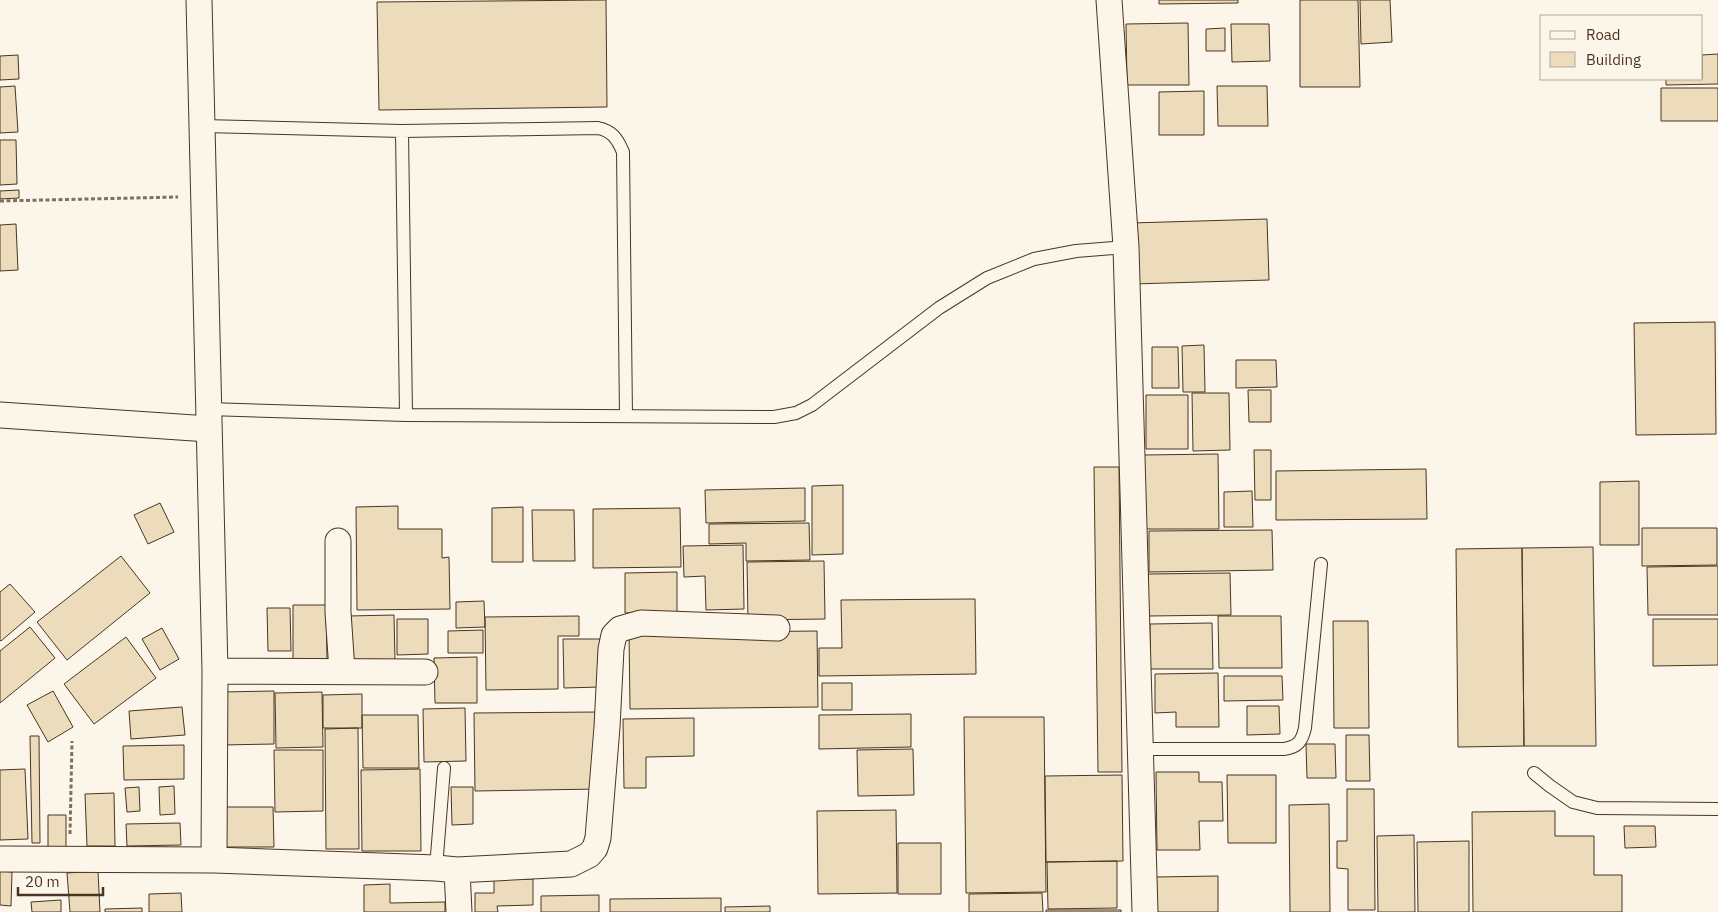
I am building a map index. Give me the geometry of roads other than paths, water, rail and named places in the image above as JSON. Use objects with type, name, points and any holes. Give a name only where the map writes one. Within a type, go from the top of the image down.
[{"type":"street","points":[[199,0],[215,671],[214,860]]},
{"type":"street","points":[[1109,0],[1126,247],[1145,912]]},
{"type":"street","points":[[0,415],[209,419]]},
{"type":"street","points":[[338,541],[338,612],[342,671]]},
{"type":"street","points":[[0,859],[214,860],[447,869],[571,864],[589,855],[595,848],[598,838],[611,649],[614,635],[620,629],[641,623],[777,628]]},
{"type":"street","points":[[215,671],[425,672]]},
{"type":"street","points":[[447,869],[459,912]]},
{"type":"lane","points":[[202,126],[402,131],[598,128],[612,134],[618,140],[622,152],[626,416]]},
{"type":"lane","points":[[402,131],[406,415]]},
{"type":"lane","points":[[209,419],[406,415],[774,418],[796,413],[812,405],[939,308],[987,278],[1034,259],[1076,251],[1126,247]]},
{"type":"lane","points":[[1140,749],[1284,749],[1298,745],[1303,738],[1305,728],[1321,564]]},
{"type":"lane","points":[[444,768],[447,869]]},
{"type":"lane","points":[[1534,773],[1573,802],[1589,807],[1718,809]]}]
